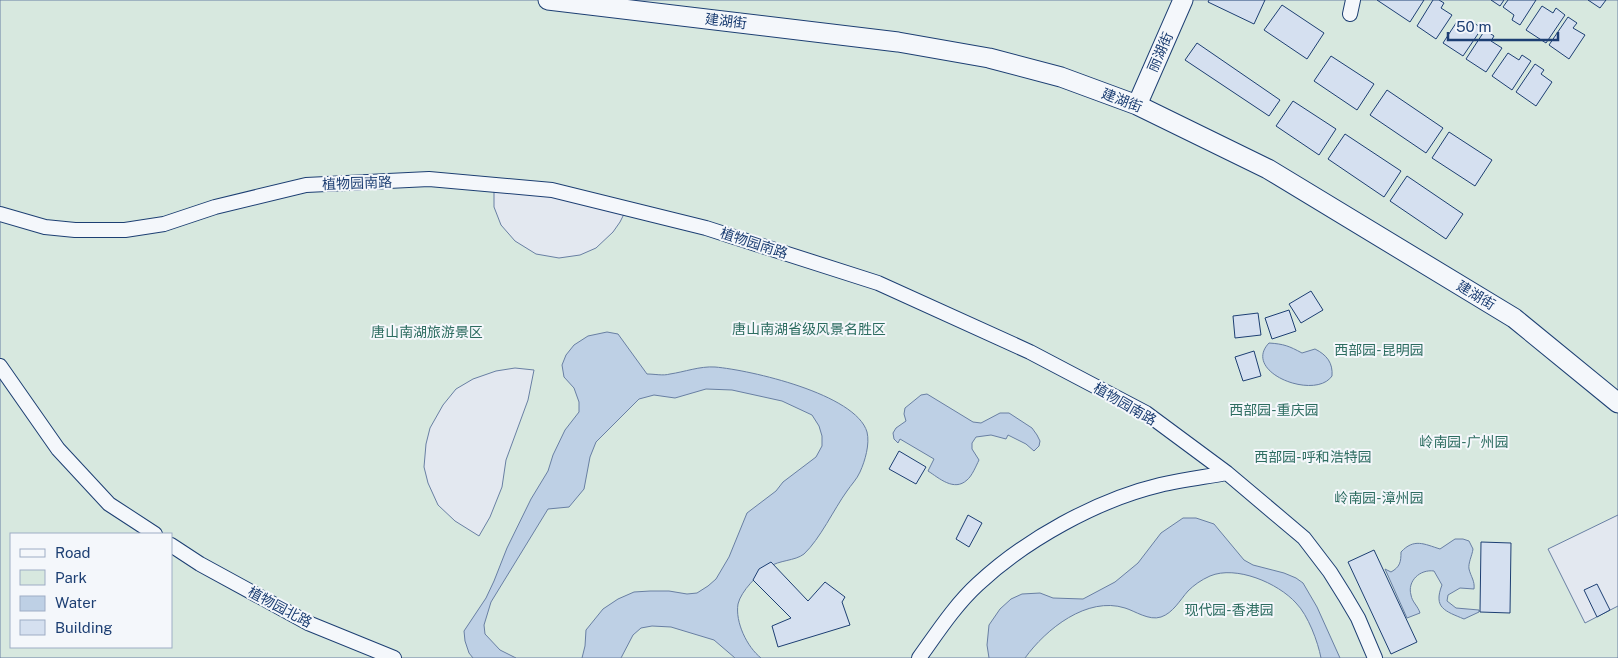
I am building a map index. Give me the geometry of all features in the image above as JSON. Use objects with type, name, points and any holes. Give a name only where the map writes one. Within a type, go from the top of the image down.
[{"type":"street","name":"建湖街","points":[[548,0],[898,42],[990,58],[1061,77],[1137,105],[1268,169],[1514,318],[1618,403]]},
{"type":"street","name":"丽湖街","points":[[1137,105],[1183,0]]},
{"type":"street","name":"植物园南路","points":[[0,214],[45,227],[74,230],[125,230],[164,224],[216,207],[306,185],[429,179],[552,190],[706,228],[878,283],[1030,352],[1146,413],[1227,473],[1304,538],[1330,572],[1353,610],[1375,658]]},
{"type":"street","points":[[0,366],[58,449],[109,504],[153,533]]},
{"type":"street","points":[[918,658],[948,618],[977,585],[1026,545],[1114,500],[1159,485],[1227,473]]},
{"type":"street","name":"植物园北路","points":[[172,546],[200,564],[308,623],[394,658]]},
{"type":"green space","name":"唐山南湖旅游景区","points":[[0,0],[1618,0],[1618,658],[0,658]]},
{"type":"shaded area","points":[[494,185],[627,208],[613,232],[596,248],[580,255],[559,258],[536,254],[515,241],[501,225],[494,207]]},
{"type":"shaded area","points":[[515,368],[534,370],[528,400],[506,460],[502,487],[490,517],[479,536],[455,521],[438,505],[428,483],[424,467],[426,444],[430,428],[443,405],[456,389],[473,379],[496,371]]},
{"type":"shaded area","points":[[1618,515],[1618,606],[1585,623],[1548,549]]},
{"type":"water","points":[[607,332],[618,334],[647,374],[667,375],[698,368],[715,367],[776,379],[800,386],[844,406],[859,418],[867,432],[868,442],[864,463],[860,472],[810,548],[800,556],[777,563],[765,570],[750,583],[740,599],[738,618],[740,626],[747,641],[761,658],[735,658],[714,640],[671,627],[652,626],[641,628],[633,635],[621,658],[582,658],[586,630],[603,609],[618,599],[634,592],[669,591],[687,594],[697,593],[716,579],[729,557],[747,513],[816,457],[822,446],[819,426],[812,415],[782,401],[732,390],[706,389],[675,398],[654,395],[639,399],[596,442],[590,457],[584,489],[569,507],[548,509],[491,602],[484,625],[485,634],[500,650],[516,658],[473,658],[469,653],[464,631],[486,598],[507,548],[531,499],[548,471],[553,455],[565,430],[579,412],[579,402],[574,388],[564,377],[562,365],[566,355],[574,345],[588,336]]},
{"type":"water","points":[[1269,343],[1286,346],[1302,353],[1315,349],[1328,360],[1332,376],[1323,383],[1311,385],[1297,384],[1284,380],[1272,373],[1265,364],[1263,354]]},
{"type":"water","points":[[927,394],[973,422],[981,423],[1000,413],[1009,413],[1032,428],[1040,441],[1039,446],[1034,451],[1026,444],[1008,435],[1006,439],[991,435],[976,437],[972,443],[972,449],[979,460],[969,478],[957,485],[947,483],[928,471],[934,459],[900,439],[898,443],[894,439],[893,433],[896,428],[906,421],[905,408],[921,395]]},
{"type":"water","points":[[1183,518],[1196,518],[1214,524],[1244,560],[1253,565],[1284,573],[1303,583],[1317,607],[1340,658],[1321,658],[1318,644],[1308,621],[1296,603],[1279,589],[1244,574],[1220,573],[1210,576],[1195,585],[1173,609],[1161,617],[1147,617],[1125,608],[1111,606],[1096,607],[1082,611],[1056,626],[1044,636],[1025,658],[989,658],[987,645],[989,625],[1000,609],[1011,599],[1022,594],[1040,593],[1053,598],[1083,599],[1115,582],[1138,563],[1161,533]]},
{"type":"water","points":[[1455,539],[1469,541],[1473,549],[1469,567],[1474,589],[1460,588],[1448,595],[1447,601],[1456,608],[1479,610],[1479,612],[1464,619],[1442,608],[1439,599],[1442,585],[1434,571],[1429,571],[1416,577],[1411,585],[1411,595],[1420,613],[1407,618],[1385,569],[1391,572],[1396,568],[1400,561],[1401,552],[1410,545],[1419,543],[1440,549]]},
{"type":"building","points":[[1209,0],[1265,0],[1254,24],[1208,2]]},
{"type":"building","points":[[1377,0],[1424,0],[1410,22]]},
{"type":"building","points":[[1433,0],[1439,0],[1444,3],[1441,8],[1452,15],[1436,39],[1417,26]]},
{"type":"building","points":[[1491,0],[1504,0],[1500,6]]},
{"type":"building","points":[[1508,0],[1536,0],[1520,25],[1512,20],[1514,15],[1503,7]]},
{"type":"building","points":[[1588,0],[1606,0],[1600,8]]},
{"type":"building","points":[[1282,5],[1324,33],[1307,59],[1264,30]]},
{"type":"building","points":[[1542,6],[1553,13],[1556,8],[1565,15],[1546,43],[1526,30]]},
{"type":"building","points":[[1568,17],[1577,23],[1573,28],[1585,35],[1569,59],[1549,45]]},
{"type":"building","points":[[1458,20],[1469,27],[1472,22],[1482,28],[1463,56],[1443,43]]},
{"type":"building","points":[[1485,30],[1494,36],[1491,41],[1502,48],[1486,72],[1466,59]]},
{"type":"building","points":[[1197,43],[1280,100],[1269,116],[1185,60]]},
{"type":"building","points":[[1508,53],[1519,60],[1522,55],[1531,61],[1512,90],[1492,76]]},
{"type":"building","points":[[1331,56],[1374,84],[1357,110],[1314,81]]},
{"type":"building","points":[[1535,64],[1544,70],[1541,74],[1552,82],[1536,106],[1516,92]]},
{"type":"building","points":[[1387,90],[1443,128],[1426,153],[1370,115]]},
{"type":"building","points":[[1293,101],[1336,129],[1319,155],[1276,126]]},
{"type":"building","points":[[1449,132],[1492,160],[1475,186],[1432,158]]},
{"type":"building","points":[[1345,134],[1401,171],[1384,197],[1328,159]]},
{"type":"building","points":[[1407,176],[1463,214],[1446,239],[1390,201]]},
{"type":"building","points":[[1311,291],[1323,310],[1301,323],[1289,304]]},
{"type":"building","points":[[1289,310],[1296,331],[1272,339],[1265,318]]},
{"type":"building","points":[[1258,313],[1261,335],[1235,338],[1233,316]]},
{"type":"building","points":[[1254,351],[1261,376],[1243,381],[1235,357]]},
{"type":"building","points":[[899,451],[926,467],[916,484],[889,469]]},
{"type":"building","points":[[968,515],[982,523],[969,547],[956,539]]},
{"type":"building","points":[[1481,542],[1511,543],[1510,613],[1480,612]]},
{"type":"building","points":[[1374,550],[1417,642],[1391,654],[1348,562]]},
{"type":"building","points":[[771,562],[808,601],[825,582],[845,597],[842,602],[850,625],[778,647],[772,626],[791,618],[753,580],[759,569]]},
{"type":"building","points":[[1597,584],[1610,610],[1597,617],[1584,590]]},
{"type":"park label","name":"唐山南湖省级风景名胜区","points":[[809,329]]},
{"type":"park label","name":"西部园-昆明园","points":[[1379,350]]},
{"type":"park label","name":"西部园-重庆园","points":[[1274,410]]},
{"type":"park label","name":"岭南园-广州园","points":[[1464,442]]},
{"type":"park label","name":"西部园-呼和浩特园","points":[[1313,457]]},
{"type":"park label","name":"岭南园-漳州园","points":[[1379,498]]},
{"type":"park label","name":"现代园-香港园","points":[[1229,610]]}]
